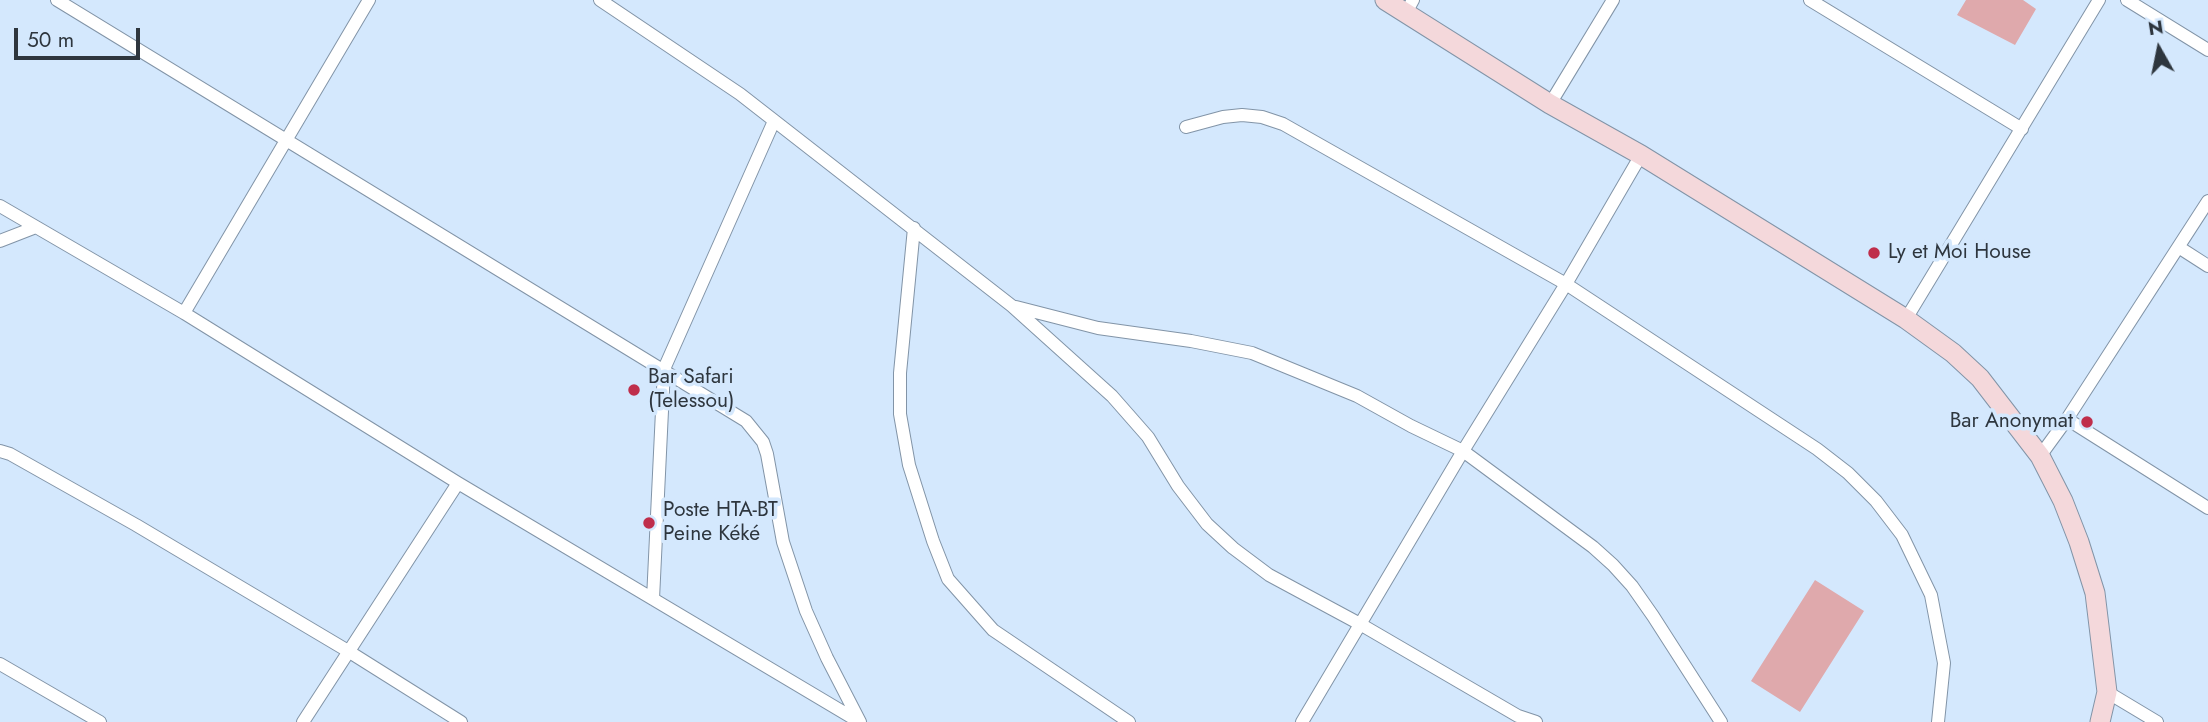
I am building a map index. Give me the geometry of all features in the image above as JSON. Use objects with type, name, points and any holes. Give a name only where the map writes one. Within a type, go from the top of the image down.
[{"type":"street","points":[[0,206],[184,313],[458,483],[860,722],[806,611],[783,542],[767,454],[763,442],[746,421],[57,0]]},
{"type":"street","points":[[184,313],[369,0]]},
{"type":"street","points":[[600,0],[740,94],[1012,306],[1112,396],[1148,437],[1178,486],[1207,524],[1233,548],[1269,575],[1360,624],[1518,716],[1536,722]]},
{"type":"street","points":[[1385,0],[1409,7],[1550,104],[1641,155],[1906,319],[1953,353],[1980,378],[2040,456],[2063,501],[2095,593],[2107,692],[2100,722]]},
{"type":"street","points":[[1550,104],[1614,0]]},
{"type":"street","points":[[1810,0],[2022,128]]},
{"type":"street","points":[[1906,319],[2099,0]]},
{"type":"street","points":[[2127,0],[2208,50]]},
{"type":"street","points":[[1186,127],[1242,115],[1262,117],[1283,124],[1566,284],[1817,449],[1848,473],[1876,501],[1902,535],[1931,596],[1944,663],[1938,722]]},
{"type":"street","points":[[653,599],[664,369],[774,121]]},
{"type":"street","points":[[1301,722],[1641,155]]},
{"type":"street","points":[[2040,456],[2067,419],[2208,201]]},
{"type":"street","points":[[0,241],[36,227]]},
{"type":"street","points":[[914,228],[900,373],[900,414],[909,465],[948,579],[993,630],[1129,722]]},
{"type":"street","points":[[2179,248],[2208,266]]},
{"type":"street","points":[[1012,306],[1098,328],[1252,353],[1357,396],[1463,451],[1593,547],[1613,565],[1646,606],[1721,722]]},
{"type":"street","points":[[2067,419],[2208,508]]},
{"type":"street","points":[[0,451],[10,454],[124,519],[348,651],[461,722]]},
{"type":"street","points":[[303,722],[458,483]]},
{"type":"street","points":[[0,664],[100,722]]},
{"type":"street","points":[[2107,692],[2157,722]]},
{"type":"shaded area","points":[[1966,0],[2023,0],[2036,9],[2015,45],[1957,15]]},
{"type":"shaded area","points":[[1815,580],[1864,611],[1800,712],[1751,681]]},
{"type":"place","name":"Ly et Moi House","points":[[1874,253]]},
{"type":"place","name":"Bar Safari (Telessou)","points":[[634,390]]},
{"type":"place","name":"Bar Anonymat","points":[[2087,422]]},
{"type":"place","name":"Poste HTA-BT Peine Kéké","points":[[649,523]]}]
